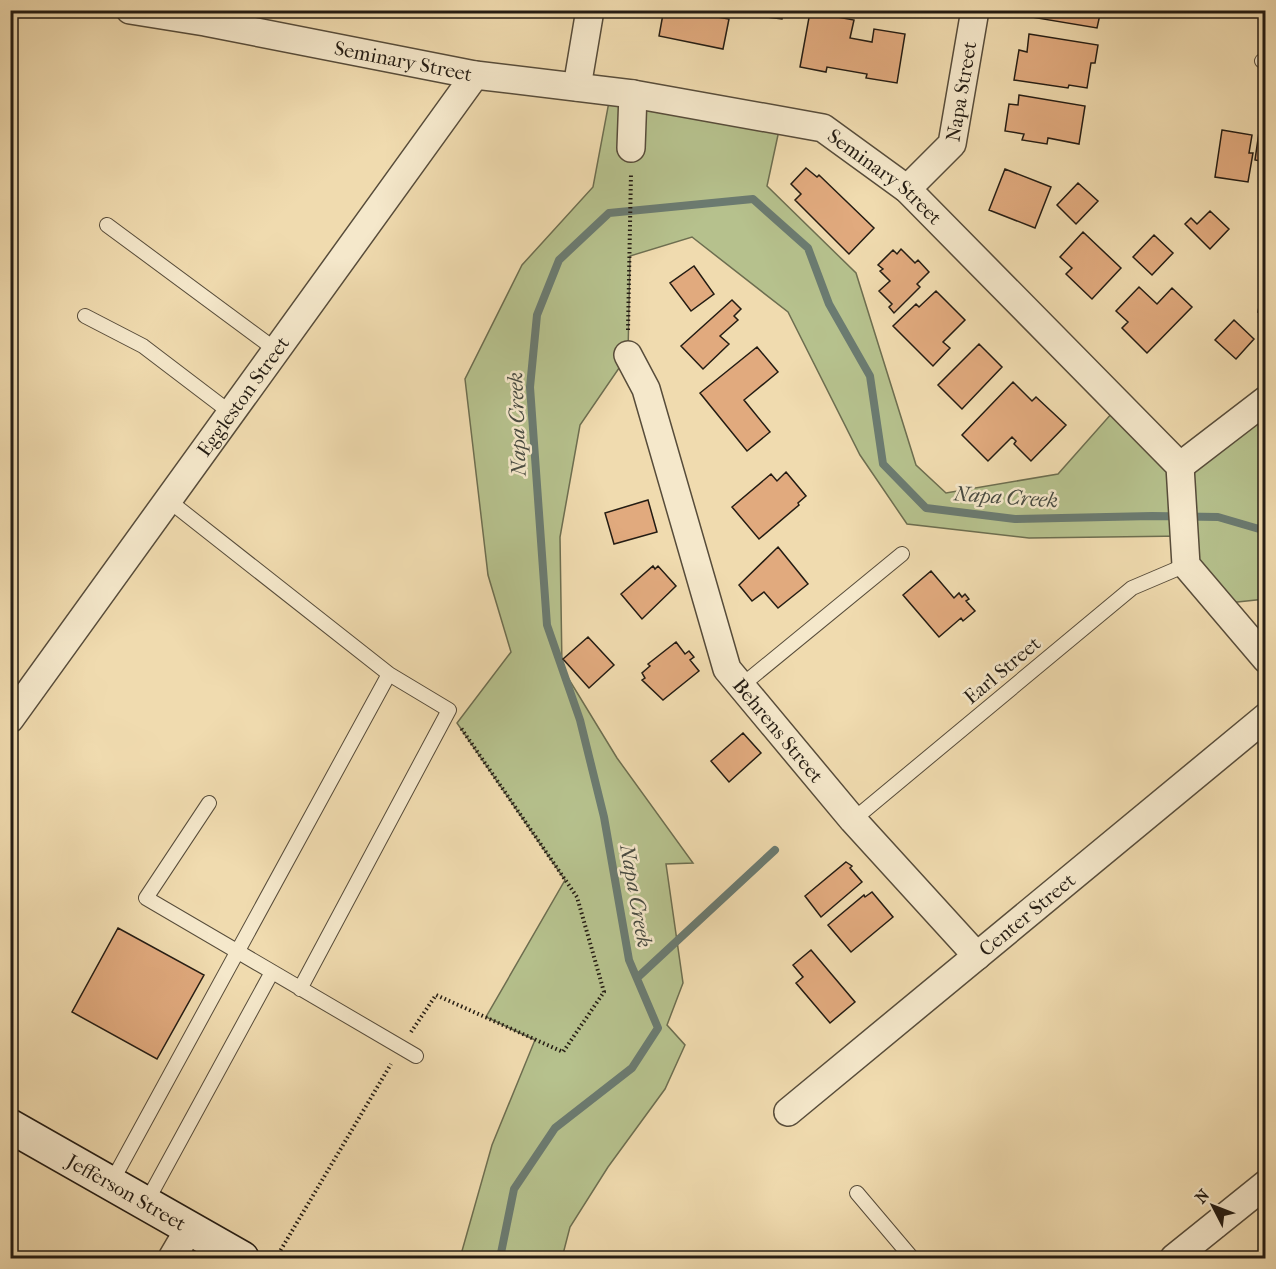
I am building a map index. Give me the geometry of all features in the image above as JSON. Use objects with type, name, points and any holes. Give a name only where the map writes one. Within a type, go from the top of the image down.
[{"type":"main road","name":"Jefferson Street","points":[[10,1126],[145,1205],[242,1258]]},
{"type":"street","name":"Seminary Street","points":[[130,10],[206,16],[476,75],[633,94],[823,129],[908,189],[1181,474]]},
{"type":"street","points":[[577,87],[590,10]]},
{"type":"street","name":"Napa Street","points":[[908,189],[952,144],[975,10]]},
{"type":"street","name":"Eggleston Street","points":[[10,718],[476,75]]},
{"type":"street","points":[[631,148],[633,94]]},
{"type":"street","name":"Behrens Street","points":[[628,355],[646,389],[727,669],[853,820],[978,956]]},
{"type":"street","points":[[1266,400],[1181,474],[1186,558],[1266,659]]},
{"type":"street","name":"Center Street","points":[[788,1112],[1266,717]]},
{"type":"street","points":[[1174,1258],[1266,1184]]},
{"type":"street","points":[[172,1258],[189,1229]]},
{"type":"lane","points":[[107,225],[276,350]]},
{"type":"lane","points":[[85,316],[143,346],[231,413]]},
{"type":"lane","points":[[168,500],[389,674],[449,710],[300,989]]},
{"type":"lane","points":[[741,686],[902,555]]},
{"type":"lane","name":"Earl Street","points":[[853,820],[1132,588],[1186,558]]},
{"type":"lane","points":[[110,1185],[389,674]]},
{"type":"lane","points":[[209,803],[146,898],[416,1056]]},
{"type":"lane","points":[[145,1205],[272,972]]},
{"type":"lane","points":[[857,1193],[912,1258]]},
{"type":"path","points":[[628,355],[631,148]]},
{"type":"path","points":[[276,1258],[401,1047],[436,995],[563,1052],[604,992],[577,897],[449,710]]},
{"type":"green space","points":[[611,91],[781,121],[767,186],[856,273],[916,465],[946,493],[1058,474],[1120,404],[1181,466],[1265,400],[1265,599],[1219,604],[1184,536],[1029,538],[907,524],[860,455],[788,312],[692,237],[630,256],[628,355],[580,425],[560,537],[562,668],[617,758],[693,863],[666,864],[683,983],[667,1025],[685,1045],[665,1089],[608,1167],[570,1227],[562,1258],[460,1258],[492,1145],[535,1040],[486,1017],[565,880],[457,723],[511,652],[488,575],[465,379],[522,265],[593,187]]},
{"type":"building","points":[[678,10],[712,10],[711,16],[729,19],[723,49],[659,36],[663,14]]},
{"type":"building","points":[[743,10],[784,10],[782,19],[743,14]]},
{"type":"building","points":[[1032,10],[1101,10],[1097,28],[1031,17]]},
{"type":"building","points":[[810,12],[854,20],[850,38],[872,42],[874,29],[905,34],[897,83],[866,78],[867,74],[827,67],[826,72],[800,67]]},
{"type":"building","points":[[1029,34],[1098,45],[1095,63],[1091,63],[1087,88],[1069,85],[1068,88],[1014,80],[1019,50],[1027,52]]},
{"type":"building","points":[[1019,95],[1085,106],[1079,144],[1048,138],[1047,144],[1022,140],[1024,134],[1005,131],[1009,104],[1018,105]]},
{"type":"building","points":[[1222,130],[1252,135],[1249,153],[1253,153],[1248,182],[1215,177]]},
{"type":"building","points":[[1259,132],[1266,133],[1266,162],[1255,160]]},
{"type":"building","points":[[806,168],[817,177],[819,175],[874,228],[849,254],[795,200],[801,194],[791,184]]},
{"type":"building","points":[[1005,169],[1051,187],[1035,228],[989,210]]},
{"type":"building","points":[[1078,183],[1098,201],[1076,224],[1057,205]]},
{"type":"building","points":[[1210,211],[1229,229],[1210,249],[1185,224],[1191,218],[1197,224]]},
{"type":"building","points":[[1083,232],[1121,268],[1092,299],[1066,274],[1072,268],[1060,257]]},
{"type":"building","points":[[1154,235],[1173,253],[1152,275],[1133,257]]},
{"type":"building","points":[[901,249],[915,263],[918,260],[929,272],[917,284],[920,287],[894,313],[889,307],[892,304],[879,291],[890,281],[880,271],[883,269],[878,265],[893,250],[897,254]]},
{"type":"building","points":[[694,266],[714,294],[691,311],[670,283]]},
{"type":"building","points":[[1266,268],[1266,313],[1258,312]]},
{"type":"building","points":[[1139,287],[1157,304],[1172,288],[1192,307],[1147,353],[1122,328],[1128,322],[1116,311]]},
{"type":"building","points":[[936,291],[965,320],[943,342],[950,348],[933,366],[893,326],[916,304],[919,307]]},
{"type":"building","points":[[732,300],[741,309],[734,316],[738,320],[720,336],[729,344],[703,369],[681,346]]},
{"type":"building","points":[[1234,320],[1254,339],[1236,359],[1215,340]]},
{"type":"building","points":[[979,344],[1002,367],[962,409],[938,385]]},
{"type":"building","points":[[757,347],[778,372],[744,400],[770,432],[747,451],[700,393]]},
{"type":"building","points":[[1013,382],[1032,401],[1036,397],[1066,425],[1031,461],[1014,444],[1016,441],[1012,437],[988,461],[962,435]]},
{"type":"building","points":[[786,472],[806,496],[798,503],[799,505],[759,539],[732,507],[771,474],[777,481]]},
{"type":"building","points":[[648,500],[657,532],[614,544],[605,513]]},
{"type":"building","points":[[778,547],[808,584],[778,608],[764,592],[752,601],[739,585]]},
{"type":"building","points":[[653,566],[655,569],[658,566],[676,586],[642,619],[621,594]]},
{"type":"building","points":[[931,571],[954,598],[959,593],[962,597],[965,594],[969,599],[966,601],[975,611],[963,621],[961,618],[939,637],[903,595]]},
{"type":"building","points":[[588,637],[614,665],[589,688],[563,659]]},
{"type":"building","points":[[676,642],[685,654],[689,651],[694,657],[690,660],[699,671],[663,700],[642,680],[645,678],[642,673],[650,666],[648,664]]},
{"type":"building","points":[[743,733],[761,753],[729,782],[711,761]]},
{"type":"building","points":[[846,862],[852,866],[850,868],[862,882],[821,917],[805,896]]},
{"type":"building","points":[[872,892],[893,917],[851,952],[828,925],[864,895],[865,897]]},
{"type":"building","points":[[118,928],[204,975],[157,1059],[72,1012]]},
{"type":"building","points":[[811,950],[855,1002],[830,1023],[796,983],[803,977],[793,965]]},
{"type":"waterway","name":"Napa Creek","points":[[500,1258],[514,1189],[555,1128],[632,1068],[658,1028],[629,960],[604,817],[580,720],[547,625],[530,387],[537,315],[559,260],[609,213],[753,199],[808,248],[829,304],[870,376],[883,464],[926,508],[1015,519],[1218,517],[1266,531]]},
{"type":"waterway","points":[[637,978],[775,850]]}]
